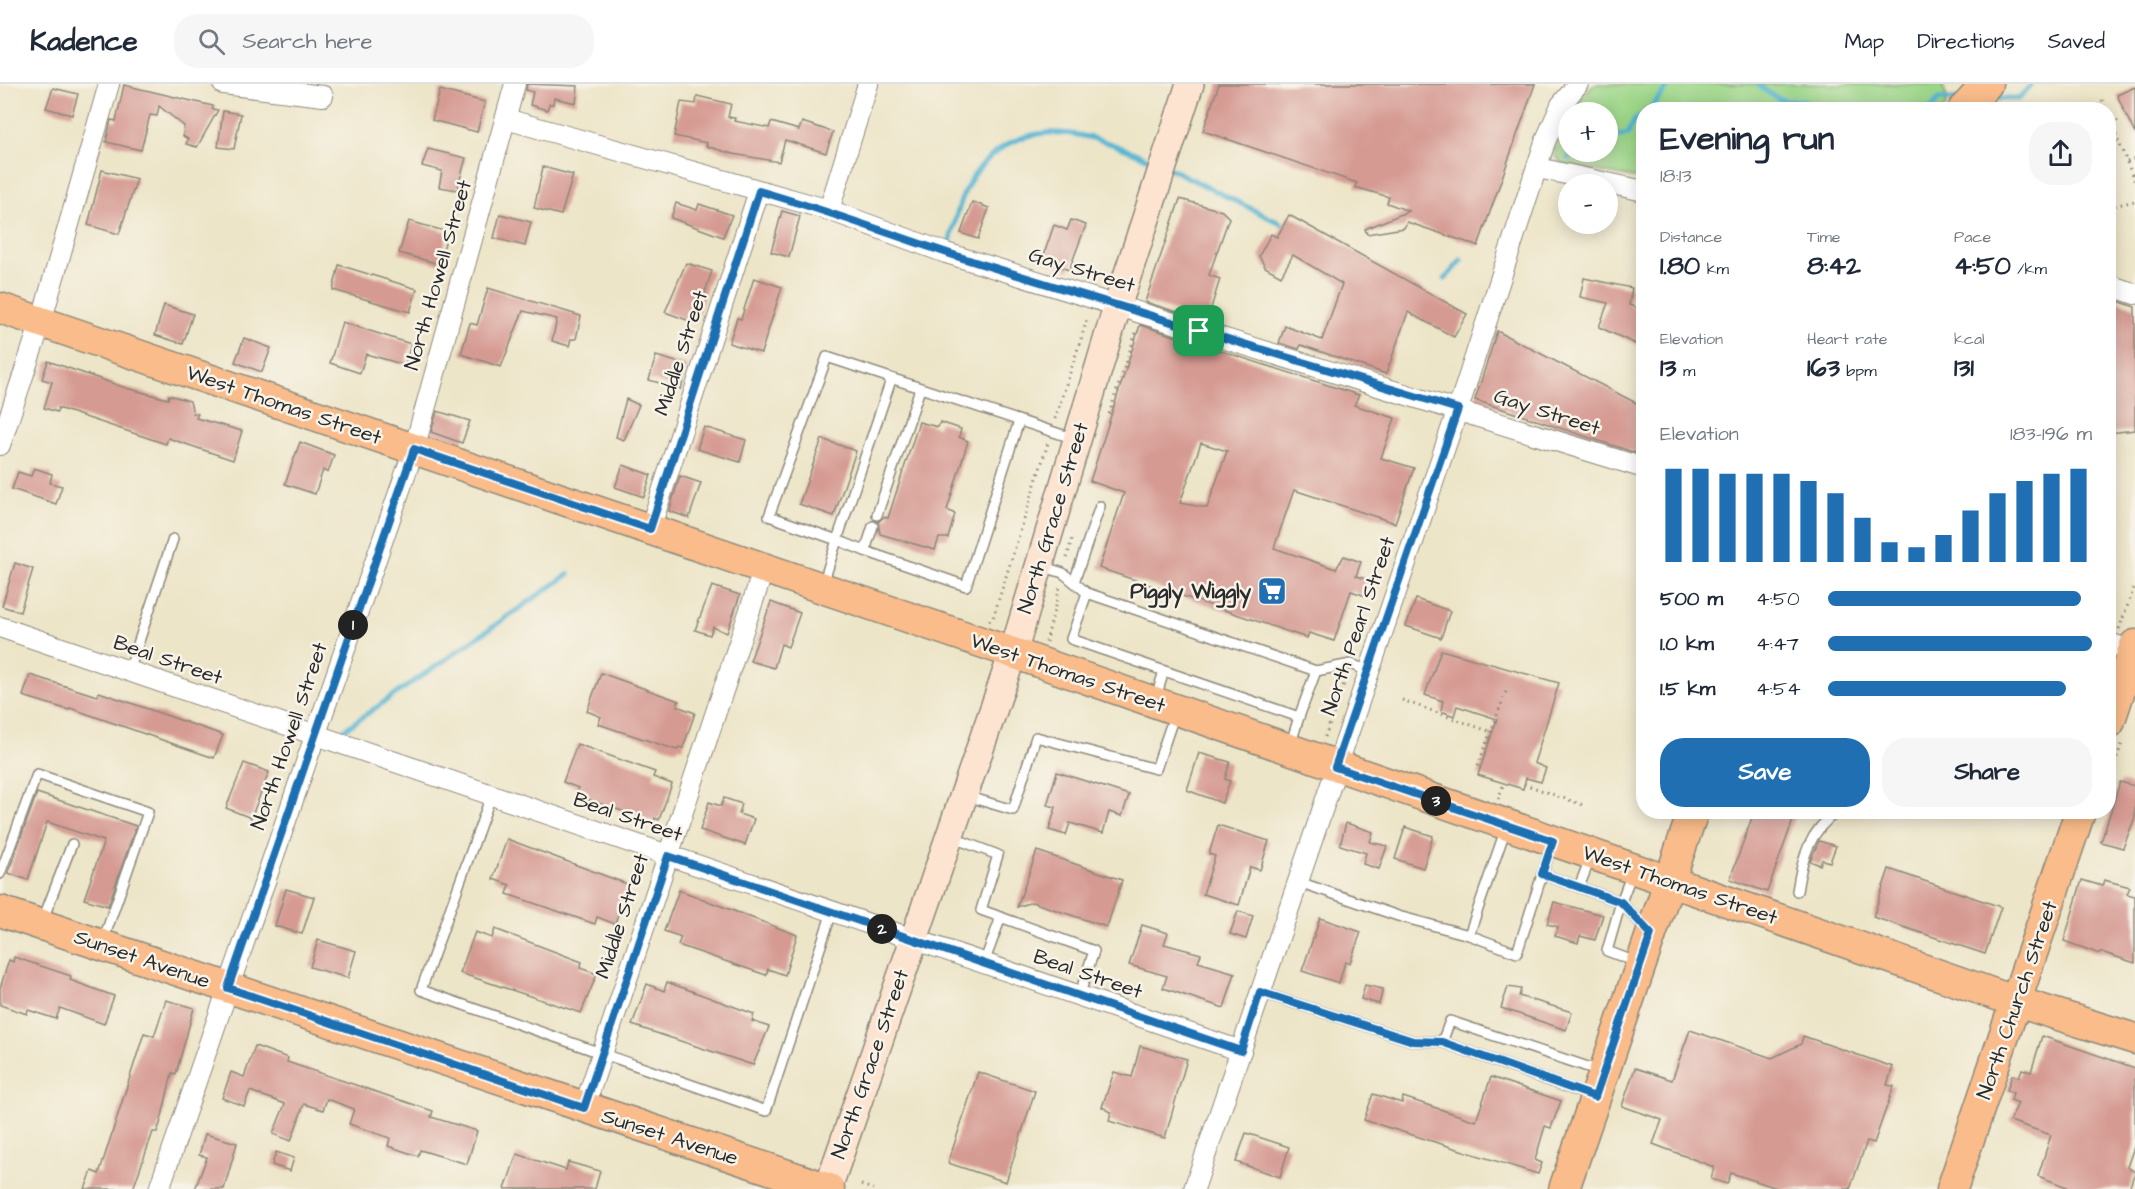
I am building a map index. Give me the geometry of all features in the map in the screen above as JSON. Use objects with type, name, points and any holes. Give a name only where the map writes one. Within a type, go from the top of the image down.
[{"type":"main road","name":"North Grace Street","points":[[829,1189],[1013,653],[1051,570],[1077,440],[1117,307],[1190,84]]},
{"type":"main road","name":"West Thomas Street","points":[[0,308],[1013,653],[1165,707],[1292,740],[1335,767],[2017,1002],[2135,1039]]},
{"type":"main road","points":[[2116,682],[2122,646]]},
{"type":"main road","points":[[1564,1189],[1691,819]]},
{"type":"main road","name":"North Church Street","points":[[1952,1189],[2078,819]]},
{"type":"main road","name":"Sunset Avenue","points":[[0,911],[829,1189]]},
{"type":"street","points":[[0,445],[41,322],[109,84]]},
{"type":"street","points":[[223,84],[323,96]]},
{"type":"street","name":"North Howell Street","points":[[159,1189],[414,449],[515,84]]},
{"type":"street","points":[[829,210],[868,84]]},
{"type":"street","name":"North Pearl Street","points":[[1194,1189],[1335,767],[1360,668],[1458,409],[1561,105],[1578,84]]},
{"type":"street","name":"Gay Street","points":[[506,119],[829,210],[946,253],[1636,465]]},
{"type":"street","points":[[1538,168],[1636,189]]},
{"type":"street","name":"Middle Street","points":[[650,529],[759,191]]},
{"type":"street","points":[[2116,287],[2135,294]]},
{"type":"street","name":"Middle Street","points":[[584,1108],[764,568]]},
{"type":"street","name":"Beal Street","points":[[0,627],[1241,1051]]},
{"type":"lane","points":[[1019,421],[966,586],[769,516],[827,357],[1077,440]]},
{"type":"lane","points":[[821,588],[891,380]]},
{"type":"lane","points":[[877,515],[920,389]]},
{"type":"lane","points":[[1074,582],[1100,506]]},
{"type":"lane","points":[[864,551],[873,526]]},
{"type":"lane","points":[[129,672],[173,539]]},
{"type":"lane","points":[[1051,570],[1087,592],[1316,671],[1360,668]]},
{"type":"lane","points":[[1087,592],[1071,639],[1299,717]]},
{"type":"lane","points":[[963,795],[1013,810],[1036,736],[1156,769],[1165,707],[1164,671]]},
{"type":"lane","points":[[1292,740],[1316,671]]},
{"type":"lane","points":[[0,874],[37,774],[148,812],[101,945]]},
{"type":"lane","points":[[491,796],[421,990],[766,1111],[832,912]]},
{"type":"lane","points":[[1797,891],[1801,864],[1811,838],[1830,819]]},
{"type":"lane","points":[[1469,935],[1507,826]]},
{"type":"lane","points":[[949,836],[998,855],[981,910],[1094,951],[1079,996]]},
{"type":"lane","points":[[1296,881],[1398,916],[1469,935],[1517,953],[1553,841]]},
{"type":"lane","points":[[41,925],[72,844]]},
{"type":"lane","points":[[1580,887],[1591,854]]},
{"type":"lane","points":[[1633,869],[1607,951],[1641,964]]},
{"type":"lane","points":[[1542,874],[1621,902],[1651,934]]},
{"type":"lane","points":[[984,964],[1001,917]]},
{"type":"lane","points":[[1260,992],[1413,1041],[1442,1042],[1599,1085]]},
{"type":"lane","points":[[1442,1042],[1450,1021],[1599,1085]]},
{"type":"path","points":[[2116,121],[2122,119]]},
{"type":"path","points":[[2116,135],[2127,162],[2133,170],[2135,182]]},
{"type":"path","points":[[2127,162],[2135,159]]},
{"type":"path","points":[[2116,205],[2135,201]]},
{"type":"path","points":[[981,624],[993,618],[1088,317]]},
{"type":"path","points":[[1109,414],[1138,326]]},
{"type":"path","points":[[1051,650],[1046,643],[1051,570],[1074,532]]},
{"type":"path","points":[[2122,646],[2135,585]]},
{"type":"path","points":[[1292,740],[1324,740],[1360,668]]},
{"type":"path","points":[[1480,768],[1477,768],[1507,689]]},
{"type":"path","points":[[1402,700],[1491,732]]},
{"type":"path","points":[[1487,797],[1497,800],[1504,783]]},
{"type":"path","points":[[1524,784],[1583,805]]},
{"type":"path","points":[[861,1185],[873,1189]]},
{"type":"green space","points":[[1594,84],[1942,84],[1948,100],[1947,102],[1636,102],[1636,178],[1560,162],[1618,162],[1618,102],[1578,102]]},
{"type":"green space","points":[[1558,135],[1558,159],[1555,156]]},
{"type":"building","points":[[527,84],[578,86],[576,103],[554,98],[553,104],[549,104],[547,110],[530,105],[533,92],[526,90]]},
{"type":"building","points":[[1219,84],[1535,84],[1478,246],[1407,222],[1404,228],[1367,234],[1365,229],[1409,211],[1387,203],[1389,197],[1355,187],[1357,183],[1203,131]]},
{"type":"building","points":[[124,85],[213,106],[212,109],[218,110],[197,147],[186,144],[188,139],[183,136],[184,126],[159,106],[157,116],[150,115],[141,150],[106,142],[111,120],[116,121]]},
{"type":"building","points":[[2135,87],[2135,134],[2117,95]]},
{"type":"building","points":[[53,88],[78,94],[72,115],[46,108]]},
{"type":"building","points":[[440,90],[485,102],[477,132],[432,120]]},
{"type":"building","points":[[697,96],[731,104],[728,117],[735,118],[734,121],[769,128],[771,122],[799,130],[802,122],[833,132],[826,153],[785,140],[779,162],[733,154],[706,146],[707,143],[674,136],[681,102],[696,104]]},
{"type":"building","points":[[223,111],[241,114],[234,149],[218,147]]},
{"type":"building","points":[[428,149],[466,158],[457,190],[439,187],[442,171],[422,166]]},
{"type":"building","points":[[543,167],[573,175],[561,215],[534,208]]},
{"type":"building","points":[[102,170],[137,179],[119,234],[88,225]]},
{"type":"building","points":[[1180,199],[1222,211],[1229,218],[1209,275],[1220,279],[1207,321],[1145,302]]},
{"type":"building","points":[[972,202],[989,208],[978,239],[961,233]]},
{"type":"building","points":[[676,203],[697,210],[699,204],[732,215],[723,237],[671,218]]},
{"type":"building","points":[[782,211],[800,216],[789,257],[771,252]]},
{"type":"building","points":[[500,214],[531,222],[525,246],[494,238]]},
{"type":"building","points":[[1289,215],[1467,314],[1454,337],[1408,312],[1386,374],[1301,345],[1299,349],[1279,343],[1285,326],[1322,340],[1342,284],[1293,255],[1281,276],[1265,267],[1259,256],[1271,234],[1277,237]]},
{"type":"building","points":[[1071,220],[1086,225],[1069,270],[1042,260],[1054,225],[1067,230]]},
{"type":"building","points":[[409,221],[448,232],[439,264],[399,253]]},
{"type":"building","points":[[686,263],[712,271],[695,323],[665,312]]},
{"type":"building","points":[[339,265],[417,289],[410,312],[333,290]]},
{"type":"building","points":[[754,278],[782,287],[761,353],[729,343],[737,318],[741,319]]},
{"type":"building","points":[[1584,278],[1632,288],[1629,305],[1636,307],[1636,344],[1599,327],[1608,303],[1580,297]]},
{"type":"building","points":[[488,288],[581,316],[576,339],[571,339],[569,346],[552,341],[557,319],[523,311],[501,367],[461,354],[470,323],[477,325]]},
{"type":"building","points":[[2116,300],[2135,307],[2135,430],[2116,432]]},
{"type":"building","points":[[164,305],[193,314],[183,344],[155,335]]},
{"type":"building","points":[[342,322],[411,344],[405,365],[366,354],[360,373],[330,363]]},
{"type":"building","points":[[1140,325],[1359,395],[1354,405],[1395,418],[1381,458],[1414,468],[1395,523],[1294,490],[1274,548],[1336,569],[1344,556],[1361,562],[1356,576],[1372,581],[1366,596],[1351,591],[1334,641],[1309,633],[1307,638],[1099,568],[1124,493],[1090,481]],"holes":[[[1201,443],[1227,451],[1207,508],[1180,503]]]},
{"type":"building","points":[[1497,331],[1636,403],[1636,453],[1475,400]]},
{"type":"building","points":[[244,338],[271,348],[262,372],[235,362]]},
{"type":"building","points":[[656,356],[687,365],[681,389],[649,380]]},
{"type":"building","points":[[48,361],[126,388],[168,399],[169,395],[190,401],[193,413],[198,414],[196,418],[242,431],[233,460],[168,438],[166,444],[58,408],[57,412],[44,408],[52,382],[42,379]]},
{"type":"building","points":[[626,399],[639,405],[624,440],[616,437]]},
{"type":"building","points":[[437,411],[470,421],[462,443],[431,432]]},
{"type":"building","points":[[919,422],[938,427],[940,422],[961,429],[959,437],[968,441],[947,510],[955,514],[948,538],[939,538],[935,550],[880,534],[878,522],[884,517],[888,518]]},
{"type":"building","points":[[704,427],[746,440],[740,462],[697,449]]},
{"type":"building","points":[[822,439],[856,451],[834,516],[799,504]]},
{"type":"building","points":[[300,442],[334,455],[328,473],[323,470],[315,494],[285,484]]},
{"type":"building","points":[[623,465],[651,475],[644,497],[615,487]]},
{"type":"building","points":[[34,468],[52,474],[50,483],[62,486],[56,504],[12,489],[18,472],[31,476]]},
{"type":"building","points":[[680,476],[701,483],[689,518],[669,511]]},
{"type":"building","points":[[15,563],[33,569],[20,612],[2,606]]},
{"type":"building","points":[[712,586],[740,595],[727,633],[713,627],[710,635],[695,630]]},
{"type":"building","points":[[1416,599],[1450,611],[1441,638],[1406,626]]},
{"type":"building","points":[[771,602],[800,613],[788,647],[781,644],[774,668],[750,661]]},
{"type":"building","points":[[1441,650],[1559,683],[1534,763],[1546,768],[1541,782],[1526,778],[1523,789],[1478,775],[1497,719],[1457,706],[1454,716],[1441,711],[1443,701],[1425,695]]},
{"type":"building","points":[[601,673],[679,701],[677,706],[695,713],[683,748],[679,747],[677,750],[598,724],[601,717],[587,711]]},
{"type":"building","points":[[30,675],[97,696],[99,692],[223,735],[214,758],[70,708],[69,710],[23,696]]},
{"type":"building","points":[[577,744],[655,772],[653,777],[672,784],[659,820],[655,818],[654,822],[575,795],[578,788],[563,782]]},
{"type":"building","points":[[1199,753],[1230,762],[1225,779],[1230,781],[1222,803],[1187,790]]},
{"type":"building","points":[[244,763],[269,772],[251,818],[226,808]]},
{"type":"building","points":[[1057,772],[1129,795],[1122,816],[1109,812],[1103,833],[1070,823],[1066,835],[1049,830],[1056,807],[1047,805]]},
{"type":"building","points":[[2120,782],[2135,786],[2135,817],[2123,848],[2101,842],[2108,819],[2116,819],[2116,795]]},
{"type":"building","points":[[37,793],[136,826],[108,906],[84,899],[104,841],[47,822],[28,880],[8,873]]},
{"type":"building","points":[[724,798],[742,804],[739,814],[754,819],[745,845],[700,830],[709,802],[721,806]]},
{"type":"building","points":[[1751,819],[1793,819],[1767,892],[1730,879]]},
{"type":"building","points":[[1346,823],[1373,832],[1370,842],[1387,846],[1379,869],[1363,864],[1366,853],[1340,845]]},
{"type":"building","points":[[1218,825],[1269,841],[1260,870],[1250,867],[1239,905],[1203,894],[1215,856],[1209,854]]},
{"type":"building","points":[[1405,827],[1433,836],[1423,868],[1395,859]]},
{"type":"building","points":[[507,839],[627,884],[615,924],[597,917],[595,924],[507,894],[510,885],[493,879]]},
{"type":"building","points":[[1819,841],[1836,846],[1830,862],[1822,860],[1820,865],[1810,861]]},
{"type":"building","points":[[1037,851],[1122,880],[1107,927],[1032,902],[1017,907]]},
{"type":"building","points":[[1889,869],[2001,907],[1985,954],[1873,917]]},
{"type":"building","points":[[2082,880],[2102,886],[2104,880],[2130,887],[2127,894],[2135,896],[2135,963],[2064,941]]},
{"type":"building","points":[[286,889],[314,897],[302,934],[275,926]]},
{"type":"building","points":[[679,890],[797,935],[785,975],[768,969],[766,975],[678,945],[681,937],[664,931]]},
{"type":"building","points":[[1554,902],[1603,915],[1595,940],[1580,936],[1578,943],[1555,936],[1558,927],[1547,924]]},
{"type":"building","points":[[1238,911],[1253,916],[1246,939],[1230,934]]},
{"type":"building","points":[[1320,918],[1361,932],[1350,963],[1345,962],[1339,983],[1302,971]]},
{"type":"building","points":[[1142,925],[1168,933],[1164,944],[1201,954],[1198,962],[1235,973],[1224,1008],[1163,988],[1167,976],[1129,965]]},
{"type":"building","points":[[495,929],[582,962],[580,968],[597,974],[581,1013],[460,973],[475,932],[492,938]]},
{"type":"building","points":[[318,940],[356,951],[348,978],[310,967]]},
{"type":"building","points":[[14,957],[71,976],[70,980],[114,996],[104,1024],[60,1008],[56,1019],[28,1010],[27,1014],[0,1005],[0,988],[9,960],[13,962]]},
{"type":"building","points":[[667,982],[754,1014],[752,1021],[769,1027],[753,1065],[632,1025],[647,984],[664,991]]},
{"type":"building","points":[[1365,985],[1383,989],[1379,1004],[1361,999]]},
{"type":"building","points":[[1508,987],[1521,989],[1519,996],[1572,1012],[1566,1030],[1501,1008]]},
{"type":"building","points":[[166,1000],[194,1008],[176,1074],[172,1073],[161,1121],[157,1132],[153,1132],[133,1189],[85,1189],[92,1171],[99,1174],[144,1033],[154,1036]]},
{"type":"building","points":[[1690,1030],[1772,1058],[1801,1044],[1803,1036],[1893,1067],[1887,1085],[1894,1086],[1874,1143],[1867,1141],[1850,1189],[1780,1189],[1731,1173],[1727,1184],[1711,1179],[1714,1167],[1653,1144],[1662,1120],[1622,1106],[1635,1068],[1672,1080]]},
{"type":"building","points":[[2042,1036],[2135,1068],[2135,1144],[2127,1167],[2135,1172],[2129,1189],[2067,1189],[2067,1187],[2038,1176],[2051,1135],[2010,1121],[2018,1103],[2011,1100],[2013,1093],[2007,1090],[2012,1075],[2019,1077],[2022,1069],[2031,1072]]},
{"type":"building","points":[[255,1046],[288,1058],[287,1062],[433,1111],[431,1117],[477,1131],[467,1164],[420,1150],[418,1156],[388,1146],[390,1138],[349,1124],[354,1109],[327,1099],[323,1110],[304,1104],[291,1141],[273,1134],[285,1104],[250,1091],[244,1106],[222,1098],[231,1072],[244,1077]]},
{"type":"building","points":[[1140,1046],[1187,1059],[1165,1138],[1109,1121],[1111,1112],[1102,1107],[1114,1072],[1132,1077]]},
{"type":"building","points":[[978,1072],[1035,1091],[1006,1182],[948,1163]]},
{"type":"building","points":[[1491,1077],[1561,1101],[1551,1128],[1545,1126],[1535,1160],[1542,1163],[1538,1174],[1364,1120],[1373,1094],[1402,1103],[1403,1097],[1476,1121]]},
{"type":"building","points":[[1246,1133],[1289,1147],[1280,1177],[1236,1162]]},
{"type":"building","points":[[205,1134],[237,1143],[224,1189],[195,1189],[207,1157],[199,1155]]},
{"type":"building","points":[[276,1152],[294,1158],[290,1171],[272,1165]]},
{"type":"building","points":[[517,1154],[566,1170],[568,1162],[600,1171],[595,1189],[505,1189]]},
{"type":"waterway","points":[[1655,102],[1670,84]]},
{"type":"waterway","points":[[1758,84],[1778,98],[1806,102]]},
{"type":"waterway","points":[[1989,99],[2018,99],[2032,84]]},
{"type":"waterway","points":[[1936,102],[1939,99],[1959,99]]},
{"type":"waterway","points":[[1618,135],[1628,134],[1636,119]]},
{"type":"waterway","points":[[948,249],[958,210],[969,183],[993,154],[1014,141],[1037,134],[1060,133],[1085,136],[1109,143],[1157,163]]},
{"type":"waterway","points":[[1171,169],[1282,224]]},
{"type":"waterway","points":[[1445,279],[1461,260]]},
{"type":"waterway","points":[[345,729],[569,574]]},
{"type":"place","name":"Piggly Wiggly","points":[[1272,591]]},
{"type":"route","points":[[759,191],[829,210],[946,253],[1199,331],[1458,409],[1335,767],[1553,841],[1542,874],[1621,902],[1651,934],[1595,1097],[1442,1042],[1413,1041],[1260,992],[1241,1051],[668,856],[584,1108],[228,988],[414,449],[650,529],[759,191]]}]
